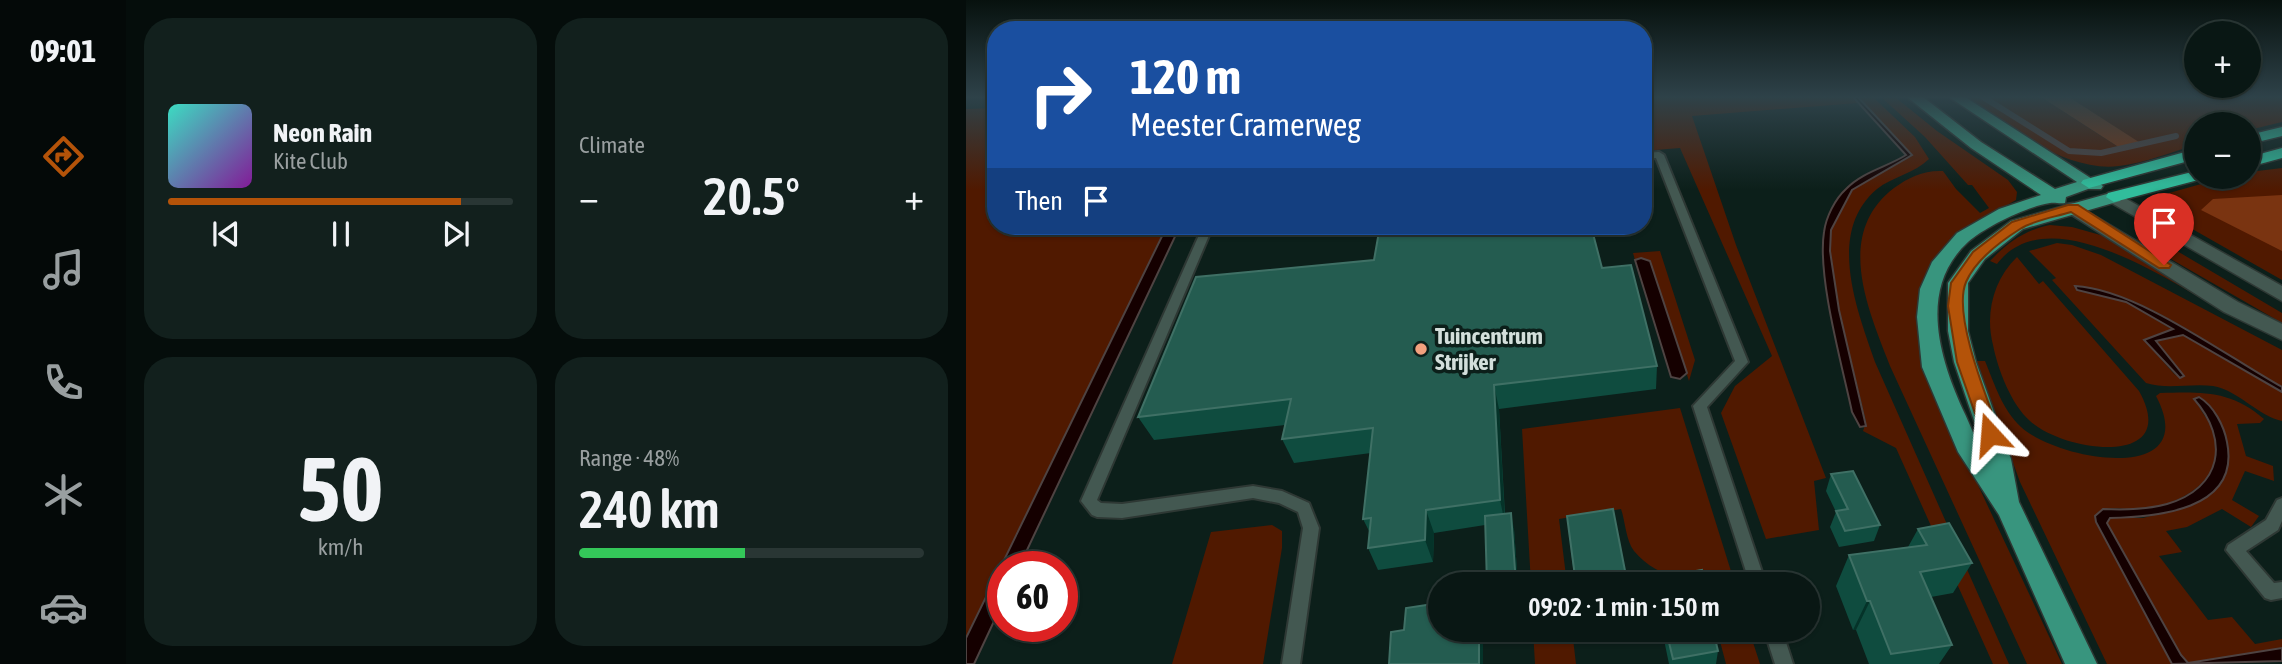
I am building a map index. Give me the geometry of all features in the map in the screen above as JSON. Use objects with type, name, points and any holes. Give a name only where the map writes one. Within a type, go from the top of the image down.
[{"type":"highway","points":[[2261,137],[2282,131]]},
{"type":"highway","points":[[2261,159],[2282,153]]},
{"type":"highway","points":[[2089,183],[2184,157]]},
{"type":"highway","points":[[2113,197],[2184,179]]},
{"type":"main road","points":[[1954,128],[1976,145],[2231,307],[2282,333]]},
{"type":"main road","points":[[2004,128],[2089,183],[2282,295]]},
{"type":"main road","points":[[2081,664],[2010,508],[1999,459],[1962,351],[1956,306],[1958,283],[1978,256],[2017,225],[2063,201],[2089,183]]},
{"type":"main road","points":[[2063,201],[2113,197]]},
{"type":"lane","points":[[1652,155],[1659,155],[1741,362],[1700,406],[1754,572]]},
{"type":"lane","points":[[1204,235],[1089,501],[1097,510],[1122,512],[1252,492],[1282,497],[1304,508],[1311,528],[1290,664]]},
{"type":"lane","points":[[2282,505],[2272,525],[2234,550],[2271,592],[2282,590]]},
{"type":"lane","points":[[1777,642],[1784,664]]},
{"type":"shaded area","points":[[966,128],[987,128],[987,235],[1163,235],[1008,551],[987,551],[987,595],[966,638]]},
{"type":"shaded area","points":[[1652,128],[1696,128],[1736,245],[1826,478],[1814,481],[1819,530],[1766,539],[1721,413],[1735,386],[1772,356],[1680,148],[1652,150]]},
{"type":"shaded area","points":[[1881,128],[1887,128],[1912,155],[1852,190],[1831,230],[1830,251],[1839,310],[1866,426],[1860,427],[1852,412],[1827,296],[1824,232],[1838,198],[1852,183],[1906,155]]},
{"type":"shaded area","points":[[1887,128],[1906,128],[1915,137],[1929,159],[1877,189],[1862,207],[1853,227],[1849,249],[1854,296],[1875,362],[2009,664],[1993,664],[1896,448],[1863,431],[1866,422],[1839,310],[1830,251],[1831,230],[1852,190],[1912,155]]},
{"type":"shaded area","points":[[1915,128],[1933,128],[2008,180],[2017,192],[2016,200],[1960,232],[1940,252],[1927,274],[1939,402],[2062,664],[2027,664],[1890,366],[1866,297],[1861,273],[1865,227],[1876,207],[1894,188],[1917,175],[1943,171],[1956,189],[1980,213],[1989,208],[1972,185],[1968,185]]},
{"type":"shaded area","points":[[2008,128],[2089,128],[2120,148],[2141,144],[2116,128],[2184,128],[2184,149],[2119,166],[2079,162],[2038,145]]},
{"type":"shaded area","points":[[2089,128],[2117,128],[2142,144],[2120,148]]},
{"type":"shaded area","points":[[2282,168],[2282,280],[2187,226],[2165,206],[2169,193],[2184,189],[2261,189],[2261,171]]},
{"type":"shaded area","points":[[2282,195],[2282,251],[2201,210],[2213,199]]},
{"type":"shaded area","points":[[2050,225],[2072,227],[2104,236],[2237,315],[2234,317],[2114,253],[2080,242],[2048,239],[2020,245],[1997,264],[1990,261],[2017,238]]},
{"type":"shaded area","points":[[1163,235],[1176,235],[1027,551],[1008,551]]},
{"type":"shaded area","points":[[2150,235],[2282,313],[2282,323],[2136,239]]},
{"type":"shaded area","points":[[2057,243],[2101,255],[2282,350],[2282,387],[2154,311],[2100,290],[2075,286],[2077,290],[2126,302],[2173,330],[2144,340],[2176,376],[2155,342],[2183,335],[2282,392],[2282,421],[2222,388],[2146,383],[2052,280],[2056,278],[2029,251]]},
{"type":"shaded area","points":[[1660,251],[1695,360],[1689,381],[1650,261],[1635,260],[1633,253]]},
{"type":"shaded area","points":[[2017,257],[2039,284],[2043,281],[2139,391],[2148,416],[2145,433],[2133,443],[2114,447],[2068,441],[2046,432],[2030,421],[2017,405],[1998,365],[1990,321],[1997,287]]},
{"type":"shaded area","points":[[1641,258],[1650,261],[1687,373],[1680,379],[1671,377],[1635,260]]},
{"type":"shaded area","points":[[2075,286],[2099,290],[2153,311],[2282,387],[2282,392],[2183,335],[2156,341],[2184,376],[2180,378],[2144,340],[2173,329],[2126,302],[2077,290]]},
{"type":"shaded area","points":[[1976,361],[1985,361],[2004,405],[2021,427],[2040,439],[2093,456],[2120,458],[2144,454],[2160,443],[2165,424],[2156,396],[2160,393],[2202,393],[2227,398],[2264,419],[2260,423],[2237,424],[2246,456],[2273,466],[2274,481],[2245,471],[2232,500],[2259,516],[2251,527],[2222,509],[2187,527],[2166,531],[2182,552],[2159,556],[2208,620],[2232,617],[2255,644],[2282,639],[2282,648],[2189,663],[2181,656],[2107,523],[2110,518],[2143,518],[2195,504],[2229,449],[2199,397],[2196,398],[2197,403],[2214,432],[2217,445],[2210,473],[2201,484],[2190,493],[2164,505],[2106,509],[2098,512],[2172,664],[2107,664],[2020,482]]},
{"type":"shaded area","points":[[2199,397],[2214,411],[2226,436],[2228,465],[2221,483],[2208,496],[2191,506],[2170,512],[2110,518],[2107,523],[2188,663],[2282,648],[2282,661],[2172,664],[2096,522],[2095,516],[2103,509],[2159,506],[2185,497],[2209,475],[2215,461],[2216,446],[2213,430],[2194,399]]},
{"type":"shaded area","points":[[1680,408],[1731,572],[1661,572],[1655,569],[1631,547],[1621,509],[1559,519],[1566,572],[1530,572],[1522,429]]},
{"type":"shaded area","points":[[1272,525],[1282,531],[1282,548],[1263,664],[1172,664],[1211,532]]},
{"type":"shaded area","points":[[987,595],[987,636],[974,664],[966,664],[966,638]]},
{"type":"shaded area","points":[[1534,642],[1573,642],[1576,664],[1535,664]]},
{"type":"shaded area","points":[[1720,642],[1753,642],[1760,664],[1726,664]]},
{"type":"building","points":[[1378,235],[1593,235],[1602,268],[1631,265],[1657,366],[1494,385],[1500,500],[1426,510],[1425,540],[1368,548],[1371,518],[1363,519],[1373,428],[1282,439],[1291,399],[1138,417],[1196,277],[1374,260]]},
{"type":"building","points":[[1853,471],[1880,525],[1845,531],[1836,511],[1848,509],[1831,474]]},
{"type":"building","points":[[1613,509],[1625,572],[1574,572],[1567,516]]},
{"type":"building","points":[[1511,513],[1515,572],[1487,572],[1485,516]]},
{"type":"building","points":[[1949,523],[1972,563],[1920,572],[1952,645],[1891,654],[1849,555],[1927,545],[1918,529]]},
{"type":"building","points":[[1428,605],[1428,642],[1479,642],[1479,664],[1389,664],[1391,632],[1404,630],[1406,608]]},
{"type":"building","points":[[1669,642],[1716,642],[1718,651],[1673,659]]},
{"type":"waterway","points":[[2032,128],[2069,151],[2101,153],[2176,136]]},
{"type":"place","name":"Tuincentrum Strijker","points":[[1421,349]]},
{"type":"route","points":[[1990,434],[1965,362],[1956,306],[1958,283],[1978,256],[1997,238],[2017,225],[2073,208],[2164,265]]}]
